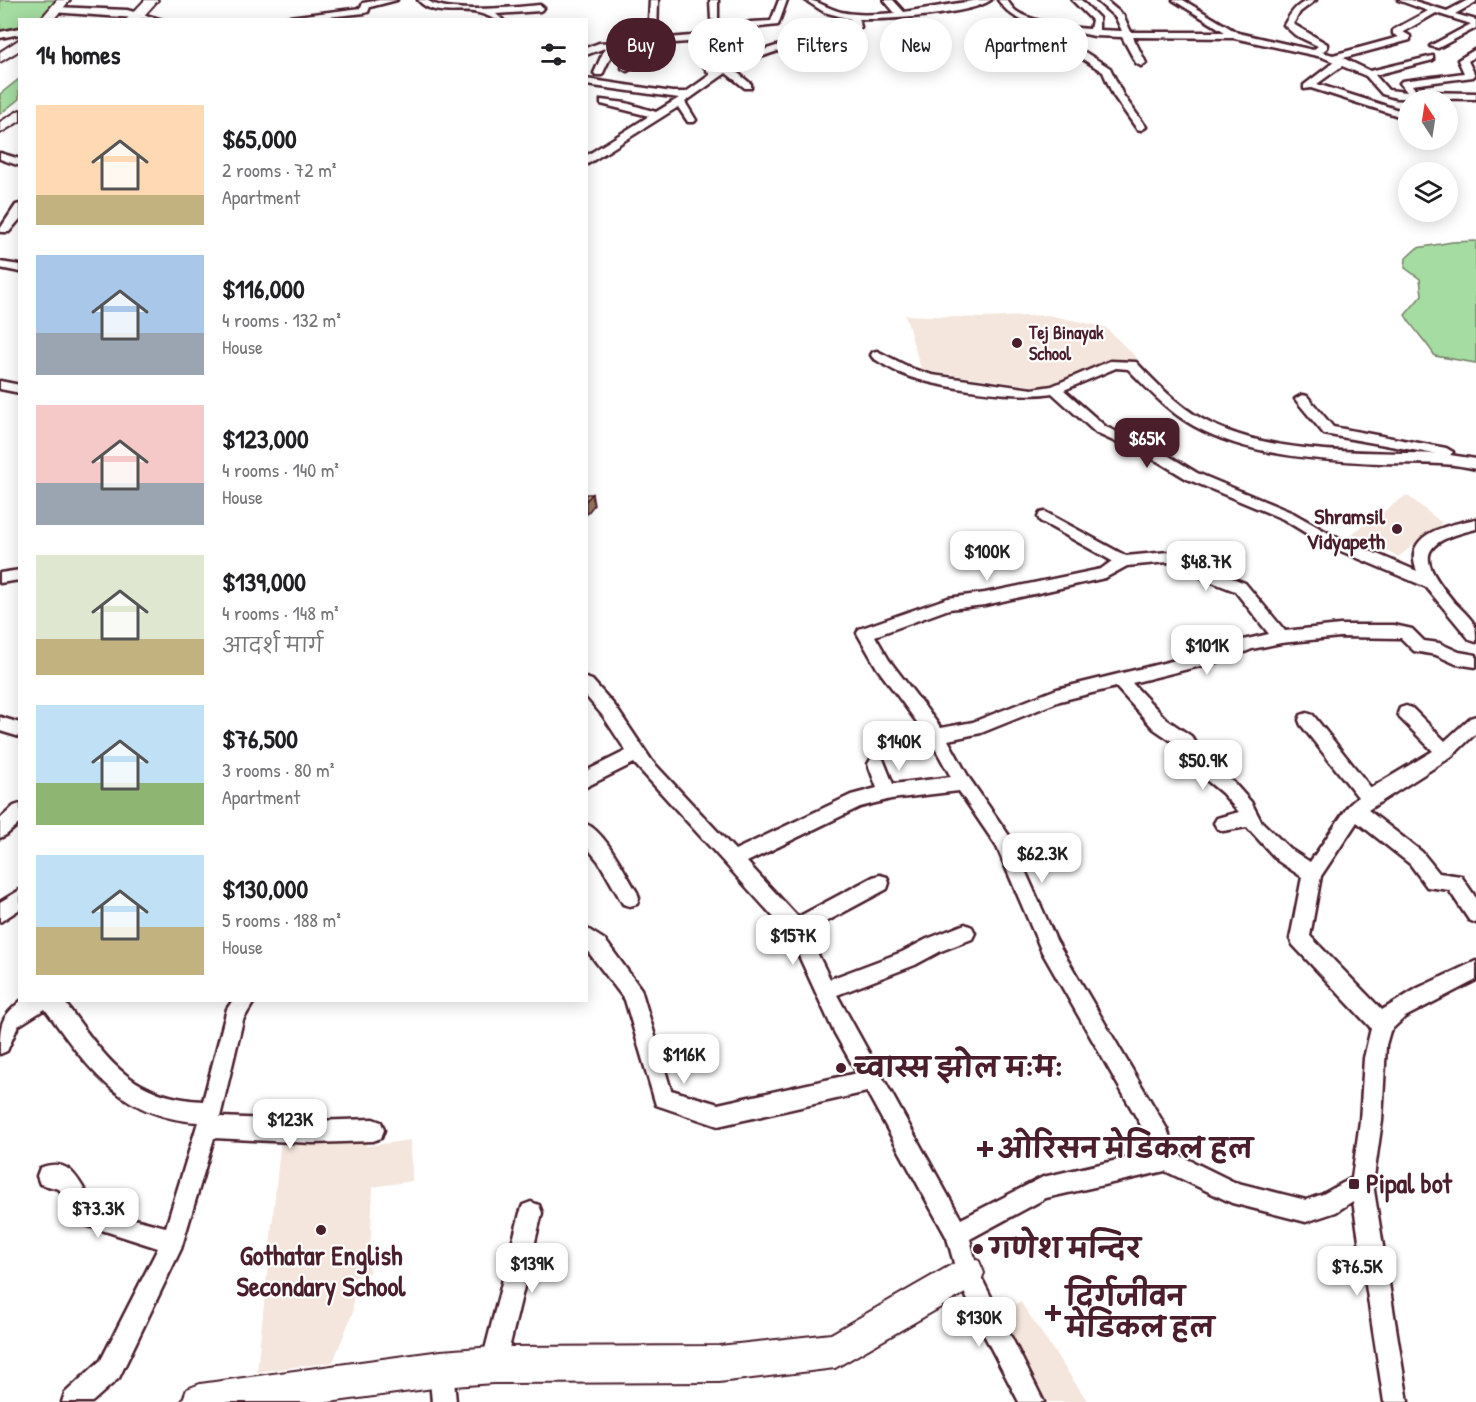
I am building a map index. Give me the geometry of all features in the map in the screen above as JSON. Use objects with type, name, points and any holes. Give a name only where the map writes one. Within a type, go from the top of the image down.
[{"type":"street","points":[[132,15],[152,0]]},
{"type":"street","points":[[288,18],[365,10],[366,5],[393,0]]},
{"type":"street","points":[[422,0],[429,6],[490,17],[540,4]]},
{"type":"street","points":[[653,18],[654,0]]},
{"type":"street","points":[[714,0],[715,18]]},
{"type":"street","points":[[765,24],[775,23],[783,0]]},
{"type":"street","points":[[809,0],[820,8],[853,16],[901,14],[943,9],[980,1],[1029,18]]},
{"type":"street","points":[[888,0],[901,14]]},
{"type":"street","points":[[930,0],[943,9]]},
{"type":"street","points":[[1002,0],[1014,13]]},
{"type":"street","points":[[1076,0],[1096,20],[1094,33]]},
{"type":"street","points":[[1100,0],[1120,16],[1142,63]]},
{"type":"street","points":[[1177,0],[1232,31],[1234,35]]},
{"type":"street","points":[[1312,0],[1297,10],[1288,25],[1298,33],[1324,46],[1314,52]]},
{"type":"street","points":[[1402,0],[1476,24]]},
{"type":"street","points":[[1447,15],[1474,0]]},
{"type":"street","points":[[1447,1],[1462,6]]},
{"type":"street","points":[[533,18],[531,16],[540,4]]},
{"type":"street","points":[[59,10],[148,18]]},
{"type":"street","points":[[1398,113],[1309,86],[1338,60],[1407,38],[1396,32],[1434,10]]},
{"type":"street","points":[[765,53],[813,37],[854,29],[857,27],[853,16]]},
{"type":"street","points":[[1435,46],[1476,24]]},
{"type":"street","points":[[0,35],[18,32]]},
{"type":"street","points":[[1088,32],[1128,36],[1234,35],[1314,52],[1338,60],[1368,74],[1385,92],[1398,94]]},
{"type":"street","points":[[0,58],[18,45]]},
{"type":"street","points":[[588,51],[593,47],[606,46]]},
{"type":"street","points":[[1411,90],[1405,82],[1470,75],[1463,60],[1476,52]]},
{"type":"street","points":[[599,73],[606,57]]},
{"type":"street","points":[[1088,58],[1107,70],[1118,95],[1141,127]]},
{"type":"street","points":[[1368,74],[1430,58]]},
{"type":"street","points":[[713,72],[715,76]]},
{"type":"street","points":[[588,160],[609,144],[657,116],[722,72]]},
{"type":"street","points":[[731,72],[748,86]]},
{"type":"street","points":[[588,82],[685,98]]},
{"type":"street","points":[[1458,96],[1476,96]]},
{"type":"street","points":[[685,98],[691,120]]},
{"type":"street","points":[[604,102],[626,105],[657,116]]},
{"type":"street","points":[[0,129],[18,116]]},
{"type":"street","points":[[0,156],[18,162]]},
{"type":"street","points":[[2,232],[18,211]]},
{"type":"street","points":[[2,232],[18,225]]},
{"type":"street","points":[[0,265],[18,269]]},
{"type":"street","points":[[877,356],[908,372],[930,379],[1032,393],[1055,389],[1114,364],[1132,365],[1183,413],[1200,424],[1241,439],[1280,447],[1360,457],[1475,463]]},
{"type":"street","points":[[0,385],[18,389]]},
{"type":"street","points":[[1055,389],[1101,430],[1164,459],[1192,476],[1288,516],[1327,539],[1430,582]]},
{"type":"street","points":[[1302,399],[1329,431],[1437,450],[1458,455],[1475,463]]},
{"type":"street","points":[[1045,517],[1124,561]]},
{"type":"street","points":[[1476,524],[1442,534],[1422,548],[1420,556],[1430,582],[1476,636]]},
{"type":"street","points":[[1166,1160],[1159,1137],[1049,946],[1004,843],[963,783],[937,736],[883,664],[865,633],[948,604],[985,599],[1105,573],[1124,561],[1168,557],[1190,560],[1209,575],[1240,587],[1281,637]]},
{"type":"street","points":[[0,578],[18,575]]},
{"type":"street","points":[[937,736],[975,728],[1057,694],[1228,653],[1249,644],[1281,637],[1340,631],[1394,631],[1406,633],[1420,647],[1439,649],[1456,657],[1476,661]]},
{"type":"street","points":[[1120,680],[1160,724],[1185,741],[1205,769],[1228,788],[1245,807],[1255,826],[1284,855],[1312,874]]},
{"type":"street","points":[[588,686],[609,711],[646,766],[796,928],[872,1080],[957,1234],[967,1274],[988,1321],[1032,1402]]},
{"type":"street","points":[[1406,713],[1445,752]]},
{"type":"street","points":[[1307,720],[1362,804],[1416,858],[1434,881],[1454,882],[1476,914]]},
{"type":"street","points":[[1382,1025],[1300,939],[1312,874],[1362,804],[1445,752],[1476,723]]},
{"type":"street","points":[[0,724],[18,729]]},
{"type":"street","points":[[588,779],[637,753]]},
{"type":"street","points":[[877,764],[888,793]]},
{"type":"street","points":[[733,860],[857,800],[888,793],[963,783]]},
{"type":"street","points":[[0,830],[18,813]]},
{"type":"street","points":[[1223,823],[1252,819]]},
{"type":"street","points":[[588,835],[605,856],[630,898]]},
{"type":"street","points":[[796,928],[880,883]]},
{"type":"street","points":[[0,913],[18,900]]},
{"type":"street","points":[[825,990],[908,959],[934,945],[965,933]]},
{"type":"street","points":[[588,938],[598,946],[634,996],[663,1098],[718,1115],[872,1080]]},
{"type":"street","points":[[1396,1402],[1385,1344],[1362,1185],[1371,1122],[1376,1047],[1382,1025],[1407,1004],[1476,970]]},
{"type":"street","points":[[0,1044],[11,1019],[38,1002]]},
{"type":"street","points":[[52,1002],[103,1068],[130,1092],[167,1108],[209,1120],[313,1132],[373,1130]]},
{"type":"street","points":[[74,1402],[110,1369],[173,1241],[209,1120],[234,1016],[244,1002]]},
{"type":"street","points":[[957,1234],[1043,1188],[1166,1160],[1232,1192],[1306,1211],[1329,1204],[1362,1185]]},
{"type":"street","points":[[48,1176],[65,1179],[91,1216],[173,1241]]},
{"type":"street","points":[[493,1365],[531,1213]]},
{"type":"street","points":[[200,1402],[443,1385],[493,1365],[719,1364],[835,1351],[967,1274]]},
{"type":"shaded area","name":"Tej Binayak School","points":[[905,315],[983,318],[1048,315],[1105,327],[1138,359],[1112,361],[1048,388],[935,372],[921,369]]},
{"type":"shaded area","name":"Shramsil Vidyapeth","points":[[1407,495],[1442,523],[1398,557],[1351,534]]},
{"type":"shaded area","name":"Gothatar English Secondary School","points":[[367,1133],[366,1146],[411,1140],[412,1181],[373,1187],[369,1273],[353,1278],[353,1312],[333,1362],[257,1372],[281,1137]]},
{"type":"shaded area","points":[[1020,1301],[1088,1402],[1043,1402],[996,1319]]},
{"type":"green space","points":[[0,0],[57,0],[39,18],[18,18],[18,30],[0,34]]},
{"type":"green space","points":[[18,80],[18,100],[0,114],[0,94]]},
{"type":"green space","points":[[1476,241],[1476,363],[1435,356],[1405,315],[1422,295],[1420,279],[1405,268],[1406,258],[1417,248],[1452,242]]},
{"type":"place","name":"Tej Binayak School","points":[[1017,343]]},
{"type":"place","name":"Shramsil Vidyapeth","points":[[1397,529]]},
{"type":"place","name":"च्वास्स झोल मःमः","points":[[841,1068]]},
{"type":"place","name":"ओरिसन मेडिकल हल","points":[[985,1149]]},
{"type":"place","name":"Pipal bot","points":[[1354,1184]]},
{"type":"place","name":"Gothatar English Secondary School","points":[[321,1230]]},
{"type":"place","name":"गणेश मन्दिर","points":[[978,1249]]},
{"type":"place","name":"दिर्गजीवन मेडिकल हल","points":[[1053,1313]]}]
